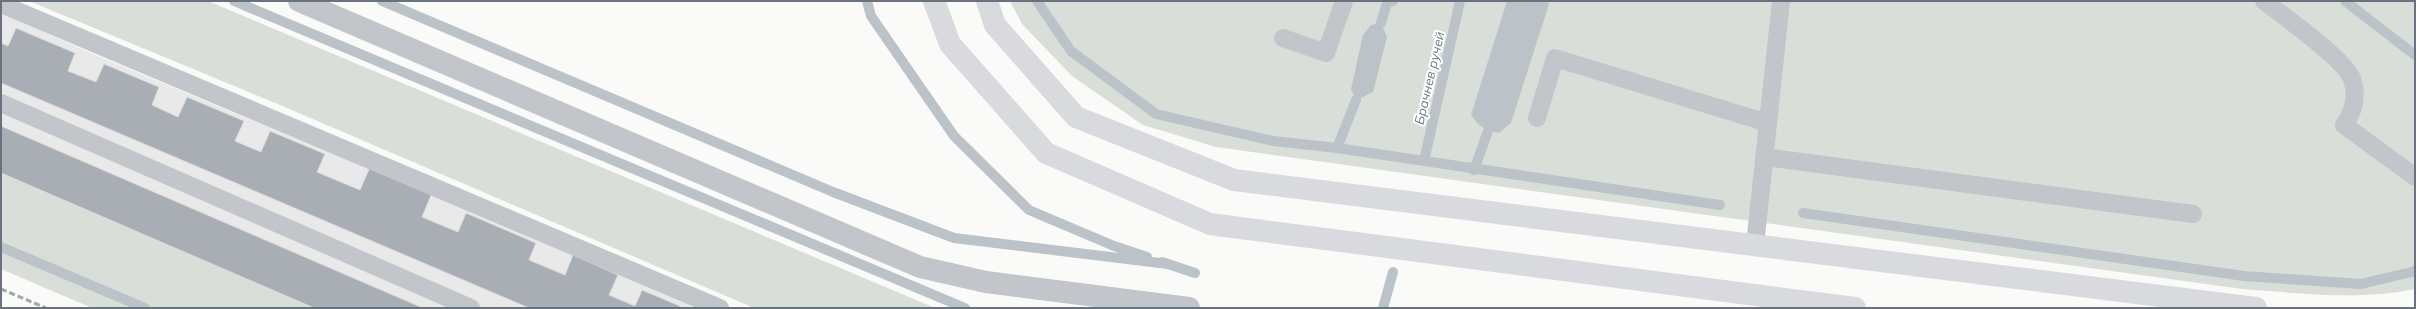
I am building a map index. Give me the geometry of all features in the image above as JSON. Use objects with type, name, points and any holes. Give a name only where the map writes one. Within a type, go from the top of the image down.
[{"type":"street","points":[[299,1],[920,267],[986,282],[1189,308]]},
{"type":"street","points":[[934,1],[950,44],[1046,153],[1210,224],[1855,308]]},
{"type":"street","points":[[987,1],[995,25],[1076,117],[1234,180],[2256,308]]},
{"type":"lane","points":[[1283,38],[1326,53],[1344,1]]},
{"type":"lane","points":[[1755,245],[1781,1]]},
{"type":"lane","points":[[2264,1],[2338,60],[2352,78],[2355,93],[2354,111],[2344,126],[2415,178]]},
{"type":"lane","points":[[1,4],[720,308]]},
{"type":"lane","points":[[1538,118],[1555,58],[1768,123]]},
{"type":"lane","points":[[1,103],[471,308]]},
{"type":"lane","points":[[1764,157],[2193,214]]},
{"type":"shaded area","points":[[29,1],[208,1],[935,308],[754,308],[280,105]]},
{"type":"shaded area","points":[[1010,1],[2415,1],[2415,289],[2372,295],[2329,295],[2242,289],[1216,147],[1143,125],[1072,76],[1022,24]]},
{"type":"shaded area","points":[[1507,1],[1547,1],[1549,4],[1511,123],[1499,133],[1490,131],[1483,127],[1471,115]]},
{"type":"shaded area","points":[[1,13],[91,53],[701,308],[314,308],[1,173]]},
{"type":"shaded area","points":[[1381,23],[1387,37],[1373,92],[1356,100],[1351,89],[1363,35],[1371,25]]},
{"type":"shaded area","points":[[1,173],[314,308],[92,308],[1,269]]},
{"type":"building","points":[[16,28],[75,53],[68,71],[96,82],[104,64],[159,87],[152,105],[178,117],[187,97],[244,121],[235,141],[261,152],[270,131],[325,154],[317,172],[360,190],[370,167],[432,193],[422,217],[458,232],[466,213],[536,243],[529,260],[565,275],[573,255],[618,275],[609,295],[635,306],[642,290],[680,306],[679,308],[529,308],[1,83],[1,43],[8,46]]},
{"type":"building","points":[[1,126],[423,308],[314,308],[1,173]]},
{"type":"waterway","points":[[234,1],[965,308]]},
{"type":"waterway","points":[[382,1],[833,192],[954,238],[1168,264]]},
{"type":"waterway","points":[[867,1],[871,16],[954,136],[1029,210],[1114,246],[1147,257]]},
{"type":"waterway","points":[[1037,1],[1071,51],[1156,114],[1273,141],[1337,148],[1720,205]]},
{"type":"waterway","points":[[1381,23],[1387,3],[1393,1]]},
{"type":"waterway","name":"Брачнев ручей","points":[[1424,161],[1460,1]]},
{"type":"waterway","points":[[2345,1],[2415,55]]},
{"type":"waterway","points":[[1337,148],[1356,100]]},
{"type":"waterway","points":[[1474,170],[1488,131]]},
{"type":"waterway","points":[[1803,213],[2244,276],[2361,284],[2415,271]]},
{"type":"waterway","points":[[1,247],[145,308]]},
{"type":"waterway","points":[[1162,262],[1195,273]]},
{"type":"waterway","name":"Брачнев ручей","points":[[1383,308],[1393,272]]},
{"type":"railway","points":[[1,289],[46,308]]}]
